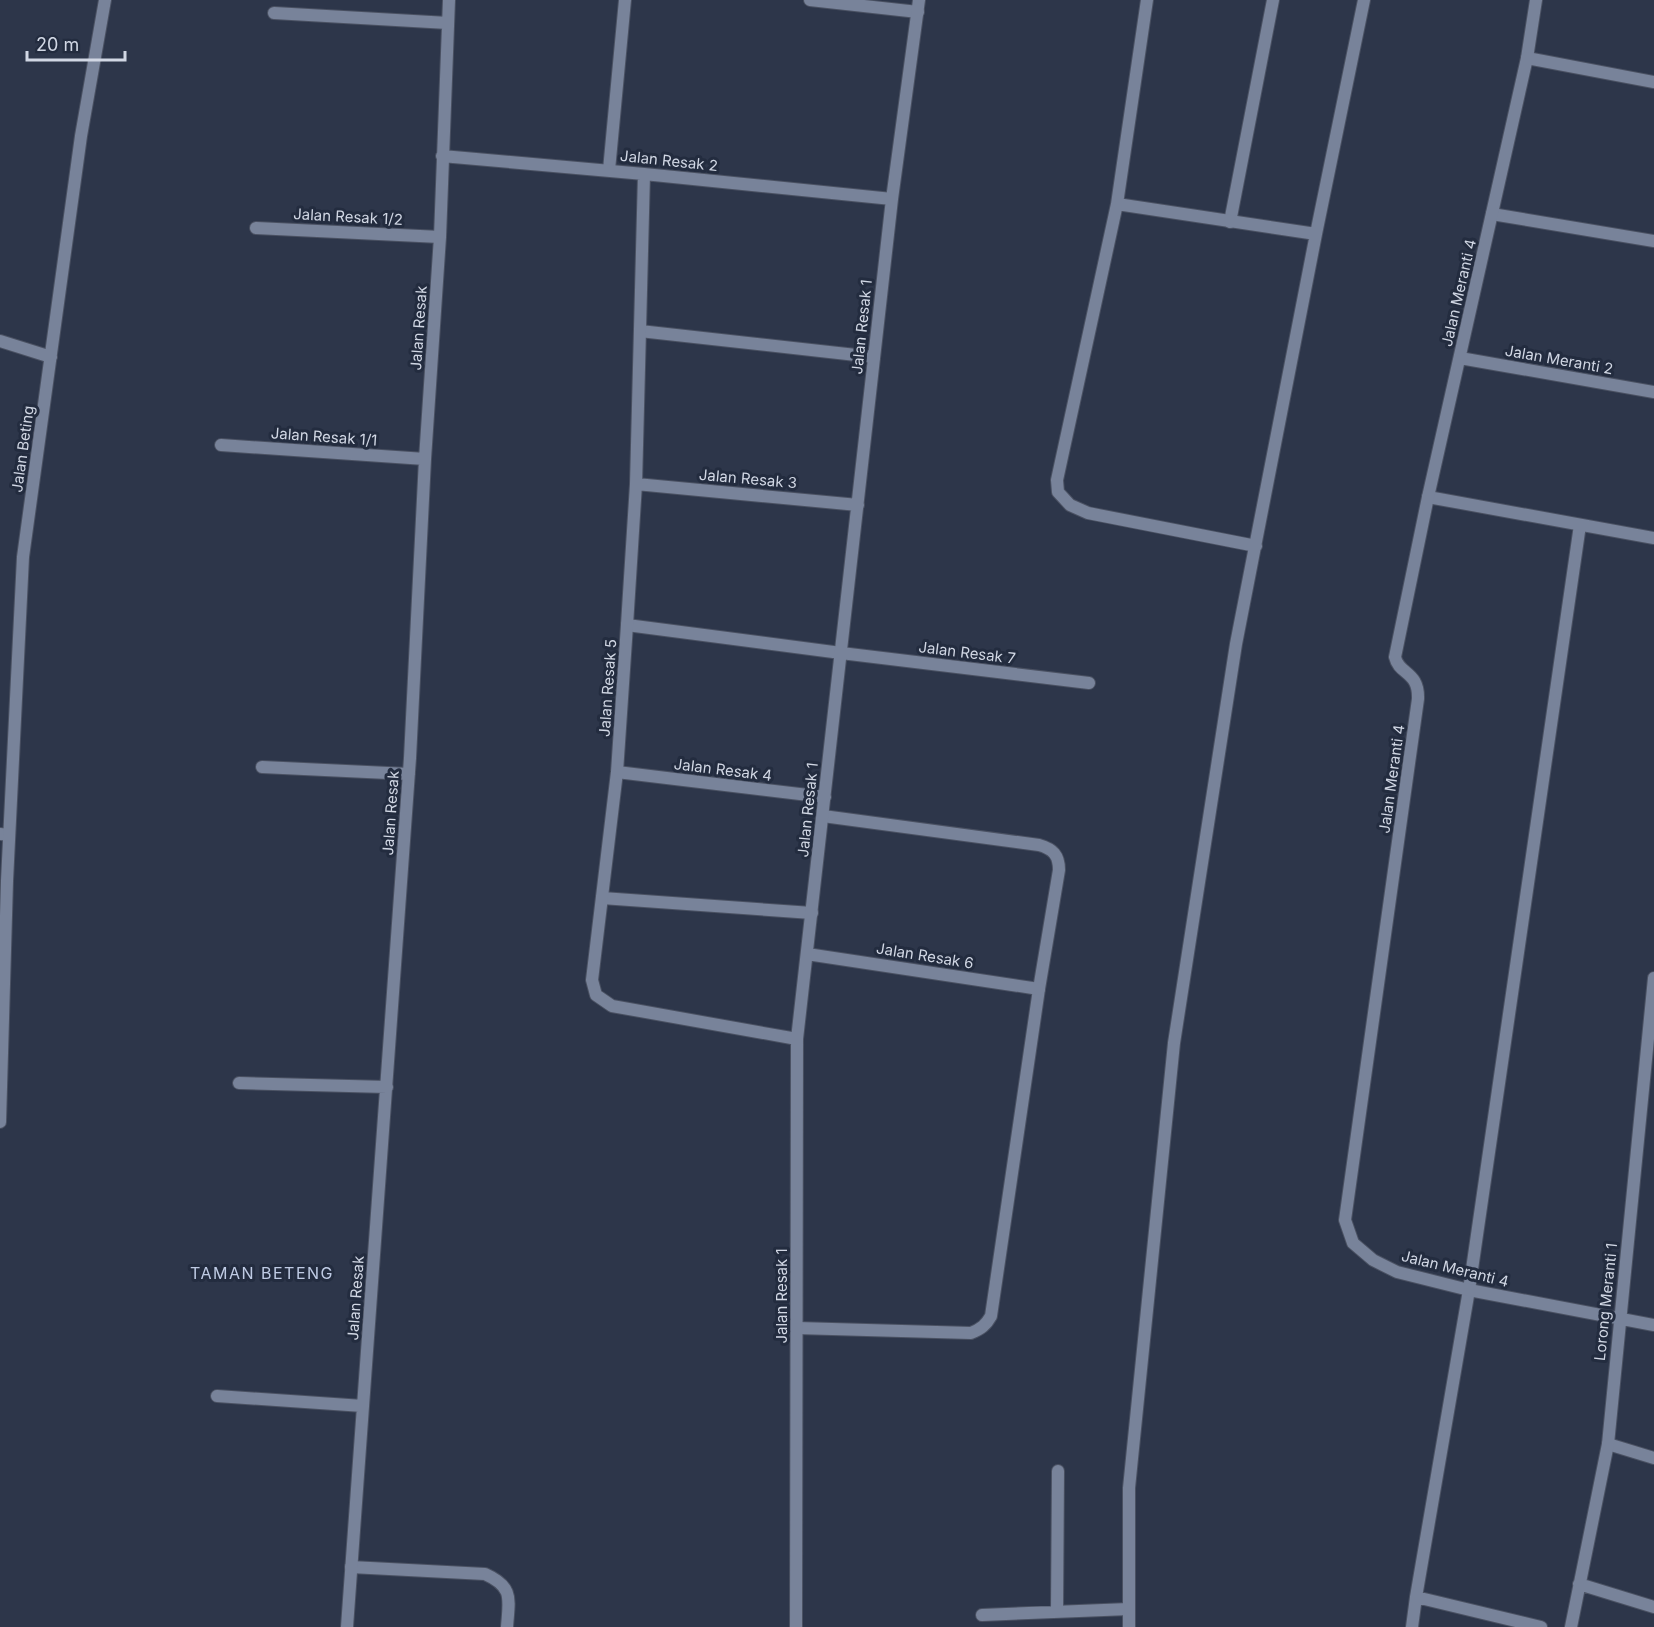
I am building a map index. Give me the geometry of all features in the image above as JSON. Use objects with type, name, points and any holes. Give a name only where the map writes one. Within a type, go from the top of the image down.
[{"type":"street","name":"Jalan Beting","points":[[0,1122],[5,835],[23,557],[81,136],[105,0]]},
{"type":"street","name":"Jalan Resak","points":[[347,1627],[409,774],[425,459],[440,237],[449,0]]},
{"type":"street","points":[[609,170],[625,0]]},
{"type":"street","points":[[810,0],[919,6]]},
{"type":"street","points":[[1147,0],[1118,204],[1057,480],[1058,492],[1070,505],[1088,513],[1256,546]]},
{"type":"street","points":[[1230,222],[1273,0]]},
{"type":"street","points":[[1129,1627],[1130,1488],[1174,1043],[1234,656],[1364,0]]},
{"type":"street","name":"Jalan Meranti 4","points":[[1536,0],[1527,58],[1428,497],[1395,657],[1399,666],[1409,673],[1416,683],[1418,699],[1346,1220],[1353,1243],[1372,1260],[1397,1272],[1469,1290],[1654,1325]]},
{"type":"street","name":"Jalan Resak 1","points":[[796,1627],[798,1039],[892,199],[919,6]]},
{"type":"street","points":[[274,12],[448,23]]},
{"type":"street","points":[[1527,58],[1654,82]]},
{"type":"street","name":"Jalan Resak 2","points":[[442,156],[609,170],[892,199]]},
{"type":"street","name":"Jalan Resak 5","points":[[644,174],[636,484],[627,625],[617,772],[592,980],[596,995],[612,1006],[798,1039]]},
{"type":"street","points":[[1118,204],[1316,234]]},
{"type":"street","points":[[1492,214],[1654,241]]},
{"type":"street","name":"Jalan Resak 1/2","points":[[256,228],[440,237]]},
{"type":"street","points":[[640,331],[874,357]]},
{"type":"street","points":[[0,341],[51,357]]},
{"type":"street","name":"Jalan Meranti 2","points":[[1460,358],[1654,392]]},
{"type":"street","name":"Jalan Resak 1/1","points":[[220,445],[425,459]]},
{"type":"street","name":"Jalan Resak 3","points":[[636,484],[858,505]]},
{"type":"street","points":[[1428,497],[1654,538]]},
{"type":"street","points":[[1412,1627],[1469,1290],[1580,525]]},
{"type":"street","name":"Jalan Resak 7","points":[[627,625],[1089,683]]},
{"type":"street","points":[[262,767],[409,774]]},
{"type":"street","name":"Jalan Resak 4","points":[[617,772],[825,797]]},
{"type":"street","points":[[797,1328],[971,1333],[986,1324],[991,1316],[1039,989],[1059,870],[1059,859],[1050,848],[823,816]]},
{"type":"street","points":[[602,898],[812,913]]},
{"type":"street","name":"Jalan Resak 6","points":[[807,954],[1039,989]]},
{"type":"street","name":"Lorong Meranti 1","points":[[1571,1627],[1608,1444],[1654,978]]},
{"type":"street","points":[[238,1083],[387,1088]]},
{"type":"street","points":[[217,1396],[363,1406]]},
{"type":"street","points":[[1608,1444],[1654,1458]]},
{"type":"street","points":[[1057,1612],[1058,1471]]},
{"type":"street","points":[[351,1567],[485,1574],[498,1580],[506,1589],[507,1627]]},
{"type":"street","points":[[1579,1584],[1654,1608]]},
{"type":"street","points":[[1416,1597],[1541,1627]]},
{"type":"street","points":[[982,1615],[1129,1609]]},
{"type":"district","name":"TAMAN BETENG","points":[[262,1273]]}]
